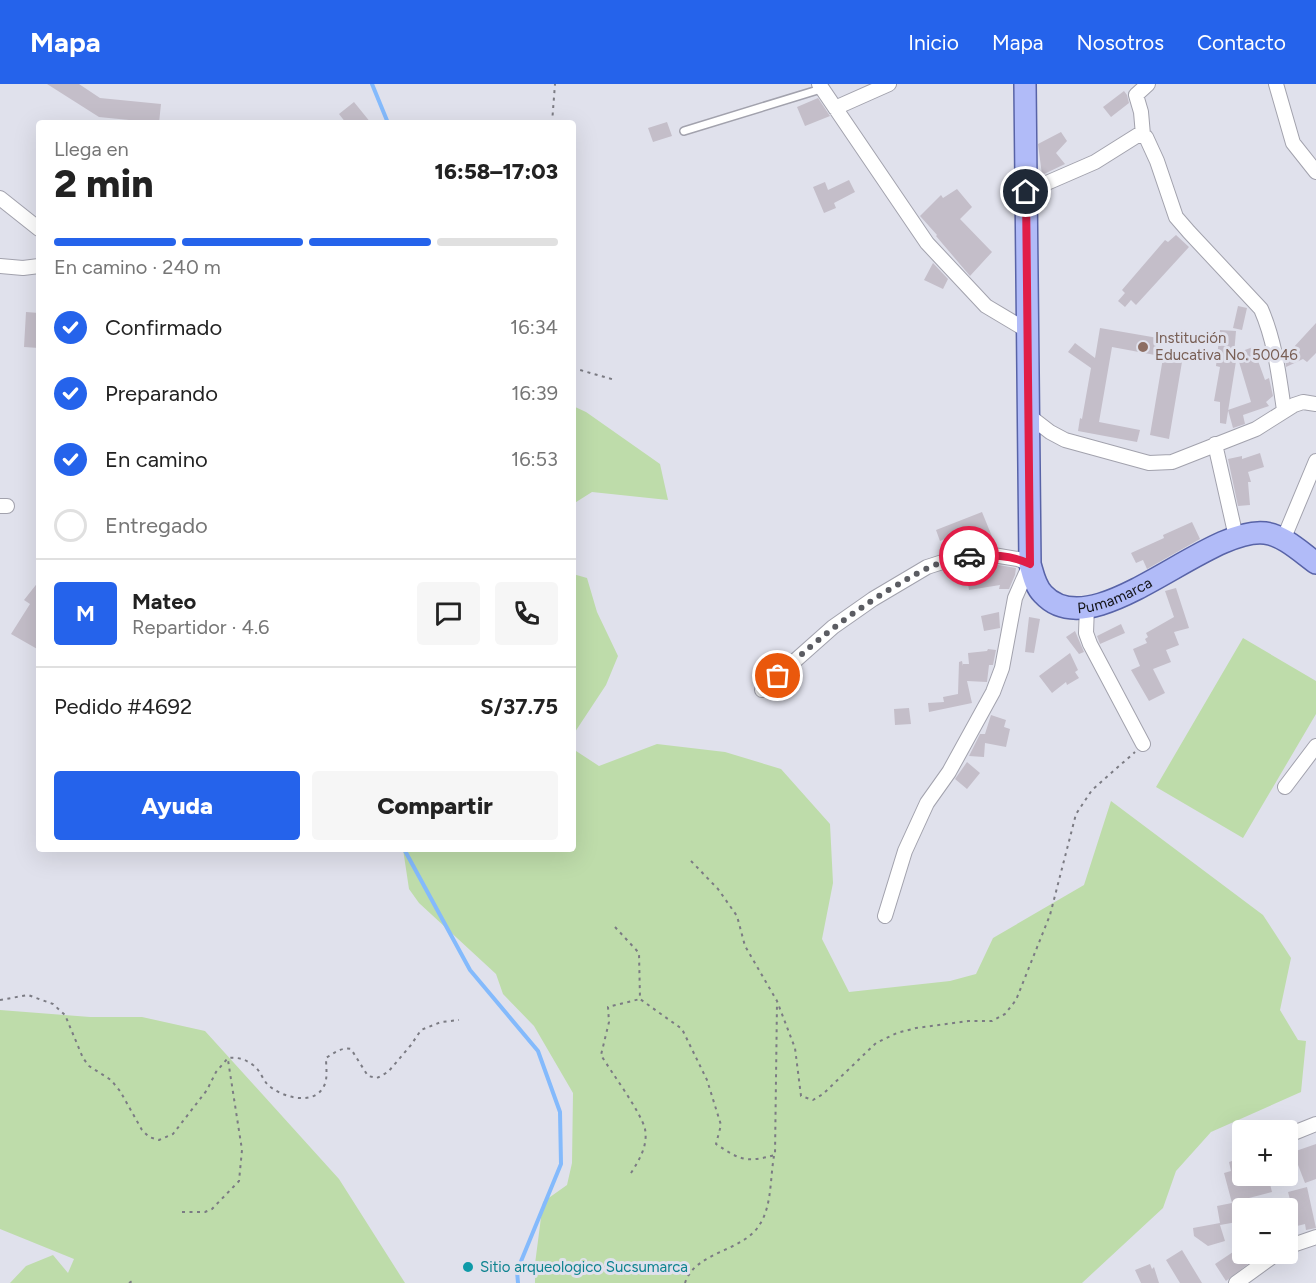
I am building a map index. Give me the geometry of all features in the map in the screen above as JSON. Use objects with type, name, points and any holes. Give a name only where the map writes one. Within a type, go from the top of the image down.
[{"type":"main road","name":"Pumamarca","points":[[1025,84],[1030,564],[1037,585],[1042,593],[1053,602],[1071,607],[1108,603],[1236,537],[1264,533],[1282,540],[1316,563]]},
{"type":"street","points":[[835,108],[889,84]]},
{"type":"street","points":[[1148,84],[1136,95],[1141,112],[1143,135],[1157,161],[1176,217],[1262,309],[1275,353],[1284,410]]},
{"type":"street","points":[[1276,84],[1293,143],[1316,172]]},
{"type":"street","points":[[820,86],[927,243],[986,306],[1028,331]]},
{"type":"street","points":[[1026,192],[1095,162],[1138,135],[1143,135]]},
{"type":"street","points":[[0,198],[36,227]]},
{"type":"street","points":[[0,266],[36,267]]},
{"type":"street","points":[[1028,415],[1065,440],[1149,463],[1172,462],[1256,429],[1284,410],[1303,402],[1316,404]]},
{"type":"street","points":[[1215,444],[1236,537]]},
{"type":"street","points":[[1282,540],[1316,461]]},
{"type":"street","points":[[762,690],[833,627],[927,567],[955,558],[987,554],[1018,559],[1030,564],[1014,598],[1002,668],[993,692],[949,772],[927,803],[905,851],[885,916]]},
{"type":"street","points":[[1087,606],[1086,633],[1090,644],[1143,744]]},
{"type":"street","points":[[1285,787],[1316,746]]},
{"type":"street","points":[[1298,1131],[1316,1124]]},
{"type":"street","points":[[1298,1243],[1316,1237]]},
{"type":"street","points":[[1242,1282],[1264,1264]]},
{"type":"lane","points":[[684,131],[820,86]]},
{"type":"path","points":[[552,120],[555,84]]},
{"type":"path","points":[[576,369],[615,380]]},
{"type":"path","points":[[691,861],[737,916],[746,946],[777,1001],[795,1048],[801,1096],[813,1100],[823,1094],[876,1043],[916,1028],[968,1021],[993,1021],[1005,1014],[1016,1000],[1050,915],[1076,814],[1092,790],[1143,744]]},
{"type":"path","points":[[615,927],[639,953],[640,999]]},
{"type":"path","points":[[0,1000],[28,994],[53,1004],[65,1015],[83,1058],[89,1066],[111,1080],[120,1090],[142,1130],[149,1137],[159,1140],[173,1134],[228,1058]]},
{"type":"path","points":[[631,1173],[643,1154],[645,1128],[601,1055],[609,1022],[608,1007],[640,999],[682,1029],[707,1080],[721,1125],[716,1144],[737,1159],[758,1160],[775,1155]]},
{"type":"path","points":[[685,1283],[687,1275],[700,1264],[742,1242],[760,1226],[767,1207],[775,1155],[777,1001]]},
{"type":"path","points":[[228,1058],[240,1057],[255,1066],[267,1085],[287,1096],[308,1098],[318,1093],[325,1085],[326,1058],[336,1052],[345,1048],[351,1049],[368,1076],[377,1078],[388,1072],[421,1030],[441,1022],[459,1020]]},
{"type":"path","points":[[182,1212],[205,1212],[212,1209],[239,1181],[242,1150],[228,1058]]},
{"type":"path","points":[[129,1283],[134,1280]]},
{"type":"green space","points":[[576,407],[660,464],[668,500],[592,492],[576,502]]},
{"type":"green space","points":[[576,575],[587,578],[597,612],[618,656],[606,685],[576,730]]},
{"type":"green space","points":[[1243,638],[1316,681],[1316,714],[1243,838],[1156,787]]},
{"type":"green space","points":[[657,744],[725,752],[781,769],[830,824],[833,883],[822,939],[849,992],[950,981],[976,974],[993,938],[1084,885],[1111,801],[1263,915],[1291,958],[1280,1010],[1298,1040],[1306,1041],[1301,1092],[1238,1120],[1232,1120],[1232,1123],[1211,1132],[1176,1171],[1163,1208],[1082,1283],[535,1283],[535,1264],[543,1202],[567,1185],[572,1163],[573,1093],[534,1026],[503,994],[496,974],[419,903],[409,889],[403,852],[576,852],[576,751],[599,766]]},
{"type":"green space","points":[[0,1010],[90,1017],[142,1017],[205,1031],[339,1179],[405,1283],[10,1283],[26,1266],[53,1255],[68,1273],[74,1259],[0,1229]]},
{"type":"building","points":[[47,84],[79,84],[100,98],[161,104],[159,120],[99,117]]},
{"type":"building","points":[[1124,91],[1129,103],[1111,117],[1103,107]]},
{"type":"building","points":[[818,98],[830,116],[805,126],[797,107]]},
{"type":"building","points":[[354,102],[369,120],[344,120],[339,114]]},
{"type":"building","points":[[667,122],[672,136],[653,142],[648,128]]},
{"type":"building","points":[[1061,132],[1067,141],[1056,153],[1065,164],[1042,175],[1038,144]]},
{"type":"building","points":[[849,180],[855,192],[834,203],[836,208],[824,213],[813,187],[825,182],[828,190]]},
{"type":"building","points":[[957,189],[972,207],[960,219],[992,252],[970,276],[920,216],[941,195],[943,198]]},
{"type":"building","points":[[1176,235],[1189,247],[1136,305],[1131,300],[1125,307],[1118,301],[1125,293],[1122,290],[1165,240],[1168,242]]},
{"type":"building","points":[[933,263],[948,279],[943,289],[924,280]]},
{"type":"building","points":[[1238,306],[1247,308],[1242,330],[1233,328]]},
{"type":"building","points":[[26,312],[36,313],[36,348],[24,347]]},
{"type":"building","points":[[1316,323],[1316,353],[1307,362],[1303,359],[1286,367],[1285,356],[1296,351],[1293,348]]},
{"type":"building","points":[[1100,328],[1158,338],[1155,355],[1112,347],[1099,422],[1140,430],[1137,442],[1078,431],[1091,368],[1068,352],[1075,343],[1095,358]]},
{"type":"building","points":[[1220,330],[1236,331],[1234,354],[1253,347],[1265,380],[1269,378],[1273,396],[1266,402],[1269,406],[1243,415],[1245,424],[1233,428],[1228,411],[1226,424],[1220,423],[1220,402],[1214,401],[1220,367],[1216,366]],"holes":[[[1237,355],[1251,402],[1228,410]]]},
{"type":"building","points":[[1164,352],[1183,356],[1169,439],[1150,435]]},
{"type":"building","points":[[1260,453],[1264,467],[1248,472],[1251,482],[1248,482],[1250,505],[1238,506],[1228,459],[1242,456],[1242,459]]},
{"type":"building","points":[[982,512],[995,544],[959,548],[954,535],[940,541],[936,530]]},
{"type":"building","points":[[1192,522],[1200,539],[1147,569],[1143,560],[1136,563],[1131,553]]},
{"type":"building","points":[[987,563],[1016,568],[1009,589],[999,589],[1000,585],[969,590],[965,566]]},
{"type":"building","points":[[36,585],[36,648],[11,634],[30,604],[24,600]]},
{"type":"building","points":[[1176,588],[1189,628],[1174,632],[1179,645],[1166,650],[1171,662],[1153,669],[1165,693],[1149,701],[1131,670],[1140,666],[1133,649],[1147,643],[1146,633],[1174,617],[1165,591]]},
{"type":"building","points":[[999,612],[1000,628],[984,631],[981,616]]},
{"type":"building","points":[[1029,617],[1040,619],[1034,653],[1025,652]]},
{"type":"building","points":[[1121,624],[1125,633],[1100,644],[1097,636]]},
{"type":"building","points":[[1075,631],[1084,652],[1079,654],[1066,637]]},
{"type":"building","points":[[988,649],[996,650],[993,665],[989,665],[987,682],[967,681],[972,703],[929,712],[928,703],[944,702],[943,697],[958,694],[959,662],[962,661],[963,666],[963,664],[969,664],[968,653]]},
{"type":"building","points":[[1070,653],[1079,678],[1067,685],[1066,682],[1052,693],[1039,676]]},
{"type":"building","points":[[909,708],[911,724],[895,725],[894,709]]},
{"type":"building","points":[[991,715],[1006,720],[1004,727],[1010,729],[1006,747],[985,743],[984,757],[969,756],[980,734],[985,734]]},
{"type":"building","points":[[967,762],[980,773],[967,789],[955,779]]},
{"type":"building","points":[[1316,1144],[1316,1179],[1305,1183],[1298,1165],[1298,1150]]},
{"type":"building","points":[[1232,1161],[1232,1186],[1270,1186],[1272,1192],[1249,1198],[1232,1198],[1232,1203],[1224,1173],[1231,1171],[1229,1162]]},
{"type":"building","points":[[1307,1187],[1316,1228],[1306,1230],[1305,1224],[1298,1226],[1298,1198],[1290,1198],[1288,1192]]},
{"type":"building","points":[[1232,1203],[1232,1223],[1220,1225],[1225,1241],[1208,1246],[1194,1236],[1193,1228],[1220,1223],[1217,1206]]},
{"type":"building","points":[[1182,1250],[1202,1283],[1180,1283],[1166,1260]]},
{"type":"building","points":[[1232,1253],[1232,1264],[1248,1264],[1226,1281],[1215,1264]]},
{"type":"building","points":[[1150,1264],[1152,1269],[1154,1267],[1159,1283],[1141,1283],[1135,1270]]},
{"type":"waterway","points":[[372,84],[387,120]]},
{"type":"waterway","points":[[406,852],[470,970],[538,1051],[560,1112],[561,1164],[517,1271],[518,1283]]},
{"type":"way so far","points":[[778,676],[833,627],[873,599],[927,567],[942,561],[969,556]]},
{"type":"place","name":"Institución Educativa No. 50046","points":[[1143,347]]},
{"type":"place","name":"Sitio arqueologico Sucsumarca","points":[[468,1267]]},
{"type":"route","points":[[969,556],[996,554],[1030,564],[1026,192]]}]
